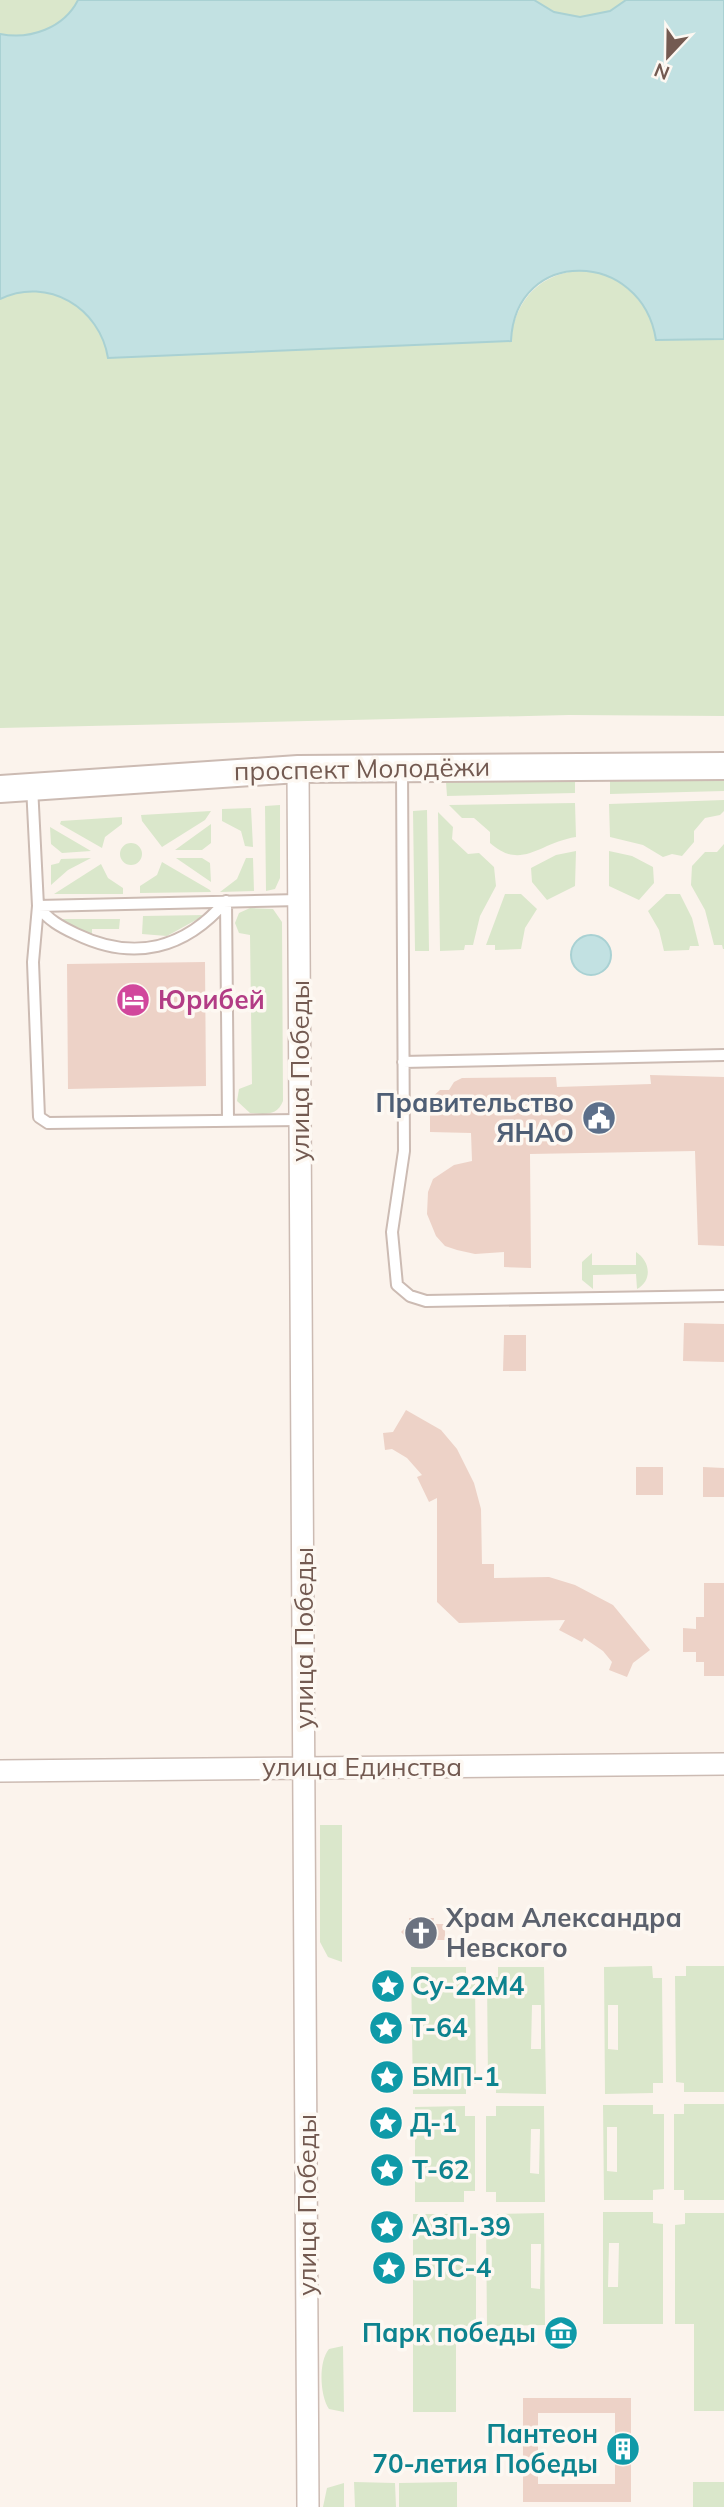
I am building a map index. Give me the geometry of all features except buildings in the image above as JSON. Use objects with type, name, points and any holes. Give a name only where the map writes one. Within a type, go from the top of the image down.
[{"type":"street","name":"проспект Молодёжи","points":[[0,789],[299,769],[724,766]]},
{"type":"street","name":"улица Победы","points":[[299,769],[308,2507]]},
{"type":"street","name":"улица Единства","points":[[0,1771],[724,1764]]},
{"type":"lane","points":[[402,768],[404,1151],[393,1232],[397,1285],[410,1296],[426,1301],[724,1296]]},
{"type":"lane","points":[[32,786],[38,906],[33,962],[39,1117],[48,1123],[300,1120]]},
{"type":"lane","points":[[38,906],[299,900]]},
{"type":"lane","points":[[38,906],[57,925],[91,941],[108,946],[151,948],[167,945],[198,929],[226,901]]},
{"type":"lane","points":[[226,901],[228,1119]]},
{"type":"lane","points":[[403,1062],[724,1055]]},
{"type":"green space","points":[[0,0],[78,0],[72,10],[55,25],[34,33],[11,35],[0,34]]},
{"type":"green space","points":[[534,0],[626,0],[605,13],[580,17],[555,12]]},
{"type":"green space","points":[[585,270],[612,278],[633,292],[648,313],[657,340],[724,339],[724,716],[569,715],[0,728],[0,299],[18,293],[36,292],[69,301],[83,311],[94,324],[103,340],[108,358],[510,341],[518,312],[533,290],[555,276]]},
{"type":"green space","points":[[724,778],[724,791],[610,794],[610,781]]},
{"type":"green space","points":[[575,779],[575,793],[447,796],[446,782]]},
{"type":"green space","points":[[724,800],[724,811],[720,815],[705,818],[694,831],[694,842],[682,856],[672,854],[663,857],[643,845],[610,837],[609,804]]},
{"type":"green space","points":[[575,803],[576,837],[521,855],[501,851],[490,843],[490,832],[474,818],[462,818],[449,805]]},
{"type":"green space","points":[[280,805],[280,878],[275,889],[266,891],[265,806]]},
{"type":"green space","points":[[251,808],[253,847],[245,846],[241,831],[222,821],[222,809]]},
{"type":"green space","points":[[427,810],[429,951],[415,951],[413,811]]},
{"type":"green space","points":[[211,811],[205,820],[162,847],[142,821],[141,815]]},
{"type":"green space","points":[[438,812],[453,827],[452,839],[468,854],[479,853],[494,867],[496,886],[480,916],[473,945],[465,945],[464,950],[440,951]]},
{"type":"green space","points":[[122,817],[122,824],[105,837],[102,848],[60,824],[61,821]]},
{"type":"green space","points":[[211,824],[211,843],[202,850],[175,850]]},
{"type":"green space","points":[[50,827],[91,851],[62,853],[51,844]]},
{"type":"green space","points":[[131,843],[139,846],[142,854],[139,862],[131,865],[123,862],[120,854],[123,846]]},
{"type":"green space","points":[[724,844],[723,949],[722,945],[714,945],[705,910],[691,885],[692,866],[705,852],[717,852]]},
{"type":"green space","points":[[576,851],[575,886],[547,900],[532,882],[531,868],[556,855]]},
{"type":"green space","points":[[609,851],[632,856],[653,867],[654,883],[639,900],[609,886]]},
{"type":"green space","points":[[91,858],[68,870],[51,885],[51,865],[59,863],[61,859]]},
{"type":"green space","points":[[176,858],[202,858],[210,863],[211,882]]},
{"type":"green space","points":[[246,858],[253,858],[254,891],[220,892],[237,879]]},
{"type":"green space","points":[[162,862],[211,892],[140,893],[140,886],[157,875]]},
{"type":"green space","points":[[101,864],[108,878],[123,888],[123,894],[54,894]]},
{"type":"green space","points":[[505,894],[521,894],[537,909],[525,928],[521,949],[495,950],[495,945],[486,945]]},
{"type":"green space","points":[[666,894],[680,894],[692,918],[699,946],[690,946],[689,950],[664,951],[659,930],[648,911]]},
{"type":"green space","points":[[250,908],[273,909],[282,922],[283,1101],[277,1110],[265,1114],[250,1113],[237,1101],[239,1089],[252,1084],[250,935],[239,933],[235,923],[239,913]]},
{"type":"green space","points":[[205,915],[167,936],[142,934],[143,916]]},
{"type":"green space","points":[[59,919],[120,919],[119,929],[92,929],[92,937]]},
{"type":"green space","points":[[636,1252],[644,1260],[648,1270],[646,1281],[637,1289],[636,1274],[593,1275],[593,1289],[582,1280],[582,1262],[592,1253],[592,1265],[636,1265]]},
{"type":"green space","points":[[320,1825],[342,1825],[342,1962],[328,1957],[320,1942]]},
{"type":"green space","points":[[652,1966],[653,1978],[662,1978],[663,2083],[653,2083],[653,2093],[605,2094],[604,1967]],"holes":[[[608,2005],[618,2005],[618,2050],[608,2049]]]},
{"type":"green space","points":[[686,1966],[724,1966],[724,2092],[684,2092],[684,2083],[676,2082],[675,1976],[686,1976]]},
{"type":"green space","points":[[411,1967],[466,1967],[466,1977],[475,1978],[476,2084],[466,2084],[466,2094],[413,2094]]},
{"type":"green space","points":[[498,1967],[544,1967],[546,2094],[496,2093],[496,2083],[488,2083],[487,1977],[498,1977]],"holes":[[[532,2005],[541,2005],[541,2049],[531,2049]]]},
{"type":"green space","points":[[684,2104],[724,2104],[724,2200],[684,2200],[684,2190],[674,2190],[674,2114],[684,2114]]},
{"type":"green space","points":[[603,2105],[653,2105],[653,2114],[664,2114],[664,2189],[653,2190],[653,2200],[604,2200]],"holes":[[[607,2127],[617,2127],[617,2172],[607,2171]]]},
{"type":"green space","points":[[465,2106],[465,2116],[475,2116],[475,2191],[464,2191],[464,2202],[415,2202],[415,2107]]},
{"type":"green space","points":[[496,2106],[544,2106],[545,2202],[496,2202],[496,2192],[486,2192],[486,2116],[496,2116]],"holes":[[[531,2129],[540,2129],[539,2174],[530,2173]]]},
{"type":"green space","points":[[603,2212],[653,2212],[653,2223],[663,2224],[663,2324],[603,2324]],"holes":[[[609,2243],[619,2243],[618,2287],[608,2287]]]},
{"type":"green space","points":[[544,2213],[545,2325],[487,2326],[486,2224],[497,2223],[497,2214]],"holes":[[[531,2244],[541,2244],[540,2289],[531,2288]]]},
{"type":"green space","points":[[685,2213],[724,2213],[724,2411],[694,2411],[694,2324],[675,2324],[675,2225],[685,2224]]},
{"type":"green space","points":[[413,2214],[465,2214],[465,2224],[476,2224],[476,2326],[456,2327],[456,2412],[413,2412]]},
{"type":"green space","points":[[343,2346],[344,2412],[329,2409],[322,2379],[325,2355],[329,2349]]},
{"type":"green space","points":[[354,2482],[395,2483],[396,2507],[355,2507]]},
{"type":"green space","points":[[457,2482],[457,2507],[399,2507],[399,2483]]},
{"type":"green space","points":[[693,2482],[724,2482],[724,2507],[693,2507]]},
{"type":"green space","points":[[344,2483],[344,2507],[323,2507],[327,2488]]},
{"type":"water","points":[[78,0],[534,0],[554,12],[580,17],[610,11],[626,0],[724,0],[724,339],[656,340],[646,310],[628,288],[605,275],[580,271],[555,275],[533,288],[518,310],[511,341],[108,358],[103,340],[94,324],[83,311],[69,301],[36,291],[0,299],[0,34],[23,35],[45,30],[64,18]]},
{"type":"water","points":[[591,935],[605,941],[611,955],[605,969],[591,975],[577,969],[571,955],[577,941]]},
{"type":"place","name":"Юрибей","points":[[133,1000]]},
{"type":"place","name":"Правительство ЯНАО","points":[[599,1118]]},
{"type":"place","name":"Храм Александра Невского","points":[[421,1933]]},
{"type":"place","name":"Су-22М4","points":[[388,1986]]},
{"type":"place","name":"Т-64","points":[[386,2028]]},
{"type":"place","name":"БМП-1","points":[[387,2077]]},
{"type":"place","name":"Д-1","points":[[386,2123]]},
{"type":"place","name":"Т-62","points":[[387,2170]]},
{"type":"place","name":"АЗП-39","points":[[387,2227]]},
{"type":"place","name":"БТС-4","points":[[389,2268]]},
{"type":"place","name":"Парк победы","points":[[561,2333]]},
{"type":"place","name":"Пантеон 70-летия Победы","points":[[623,2449]]}]
